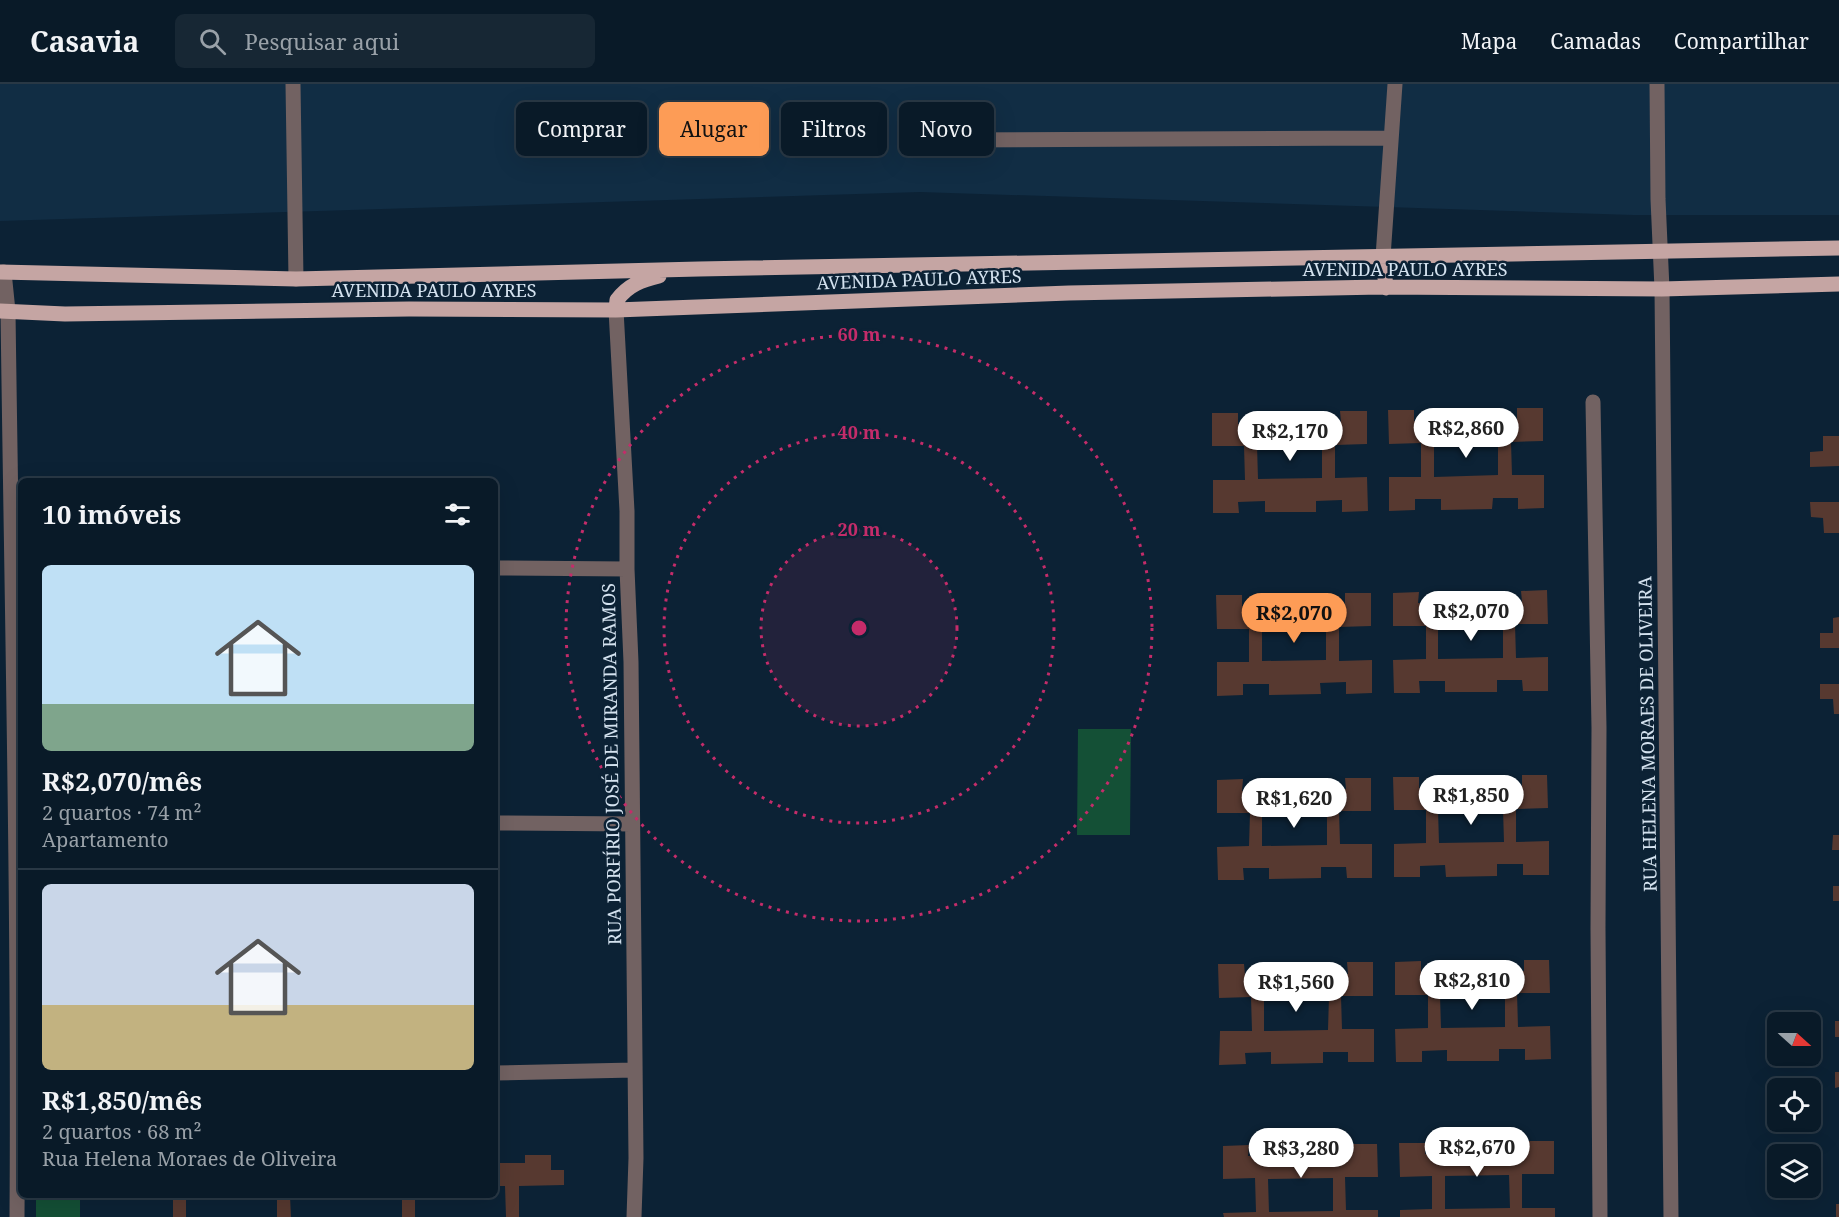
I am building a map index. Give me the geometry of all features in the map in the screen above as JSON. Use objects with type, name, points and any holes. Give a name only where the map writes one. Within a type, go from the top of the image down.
[{"type":"main road","name":"AVENIDA PAULO AYRES","points":[[2,272],[296,279],[699,269],[1839,248]]},
{"type":"main road","points":[[1383,257],[1386,288]]},
{"type":"main road","points":[[616,310],[616,300],[621,294],[643,280],[699,269]]},
{"type":"main road","name":"AVENIDA PAULO AYRES","points":[[4,311],[65,314],[409,309],[616,310],[1069,293],[1386,288],[1662,290],[1839,284]]},
{"type":"street","points":[[293,84],[296,279]]},
{"type":"street","points":[[1383,257],[1395,84]]},
{"type":"street","name":"RUA HELENA MORAES DE OLIVEIRA","points":[[1657,84],[1662,290],[1671,1217]]},
{"type":"street","points":[[994,141],[1391,138]]},
{"type":"street","points":[[2,272],[8,354],[16,565],[18,817]]},
{"type":"street","name":"RUA PORFÍRIO JOSÉ DE MIRANDA RAMOS","points":[[616,310],[627,511],[631,662],[634,1217]]},
{"type":"street","points":[[0,340],[8,354]]},
{"type":"street","points":[[1593,402],[1599,728],[1600,1217]]},
{"type":"street","points":[[498,568],[627,569]]},
{"type":"street","points":[[498,823],[632,824]]},
{"type":"street","points":[[498,1073],[634,1070]]},
{"type":"street","points":[[17,1217],[18,1172]]},
{"type":"shaded area","points":[[0,84],[1839,84],[1839,215],[1633,215],[920,192],[0,221]]},
{"type":"green space","points":[[1078,729],[1131,729],[1130,835],[1077,835]]},
{"type":"green space","points":[[36,1198],[80,1198],[80,1217],[36,1217]]},
{"type":"building","points":[[1517,408],[1543,408],[1543,441],[1511,442],[1512,475],[1544,475],[1544,508],[1518,509],[1518,498],[1493,498],[1492,509],[1441,510],[1441,499],[1415,499],[1415,510],[1389,511],[1389,477],[1421,477],[1421,443],[1389,444],[1388,410],[1414,410],[1414,421],[1440,421],[1440,409],[1491,409],[1491,420],[1517,420]],"holes":[[[1498,442],[1498,475],[1434,477],[1434,443]]]},
{"type":"building","points":[[1315,411],[1315,423],[1341,422],[1340,411],[1367,411],[1367,444],[1335,445],[1335,478],[1367,477],[1368,511],[1342,512],[1342,500],[1316,501],[1316,512],[1265,512],[1265,501],[1238,502],[1239,513],[1213,513],[1213,480],[1245,480],[1244,446],[1212,446],[1212,413],[1238,413],[1238,424],[1263,423],[1264,412]],"holes":[[[1257,445],[1322,445],[1322,478],[1258,479]]]},
{"type":"building","points":[[1823,436],[1839,436],[1839,466],[1810,467],[1810,452],[1823,451]]},
{"type":"building","points":[[1810,502],[1839,502],[1839,533],[1824,533],[1823,518],[1811,517]]},
{"type":"building","points":[[1547,590],[1548,624],[1515,624],[1516,658],[1548,657],[1548,691],[1523,691],[1522,680],[1497,680],[1497,692],[1445,692],[1445,681],[1419,681],[1420,693],[1394,693],[1393,660],[1426,659],[1426,626],[1393,626],[1393,593],[1419,592],[1418,603],[1445,603],[1444,592],[1496,591],[1496,602],[1522,602],[1521,591]],"holes":[[[1503,624],[1503,658],[1438,659],[1438,625]]]},
{"type":"building","points":[[1345,593],[1371,593],[1371,626],[1339,627],[1339,661],[1372,660],[1372,693],[1346,694],[1346,682],[1320,683],[1321,694],[1269,695],[1269,684],[1243,684],[1243,695],[1217,696],[1217,662],[1249,662],[1249,629],[1217,629],[1216,595],[1242,595],[1242,606],[1268,606],[1268,595],[1320,594],[1319,605],[1345,605]],"holes":[[[1326,627],[1326,660],[1262,661],[1262,628]]]},
{"type":"building","points":[[1839,617],[1839,648],[1820,648],[1820,633],[1833,633],[1833,618]]},
{"type":"building","points":[[1820,684],[1839,684],[1839,714],[1834,714],[1833,699],[1820,699]]},
{"type":"building","points":[[1496,775],[1497,787],[1522,786],[1522,775],[1547,775],[1548,808],[1516,809],[1516,842],[1549,841],[1549,875],[1523,875],[1523,864],[1497,864],[1497,876],[1446,877],[1445,865],[1420,866],[1420,877],[1394,877],[1394,844],[1426,843],[1426,810],[1394,810],[1393,777],[1419,777],[1419,788],[1445,787],[1445,776]],"holes":[[[1503,809],[1504,842],[1439,843],[1438,810]]]},
{"type":"building","points":[[1320,778],[1320,789],[1346,789],[1345,778],[1371,778],[1371,811],[1339,811],[1340,844],[1372,844],[1372,878],[1347,878],[1346,867],[1321,867],[1321,878],[1269,879],[1269,868],[1243,868],[1244,880],[1218,880],[1217,847],[1249,846],[1250,813],[1217,813],[1217,780],[1243,779],[1242,791],[1269,790],[1268,779]],"holes":[[[1327,811],[1327,845],[1262,846],[1262,813]]]},
{"type":"building","points":[[1833,835],[1839,835],[1839,850],[1832,850]]},
{"type":"building","points":[[1833,886],[1839,886],[1839,901],[1833,901]]},
{"type":"building","points":[[1498,960],[1498,971],[1524,971],[1524,960],[1549,960],[1550,993],[1517,993],[1518,1027],[1550,1026],[1551,1059],[1525,1060],[1525,1049],[1499,1049],[1499,1061],[1447,1061],[1447,1050],[1422,1051],[1422,1062],[1396,1062],[1395,1029],[1428,1028],[1428,995],[1395,995],[1395,962],[1421,961],[1421,972],[1447,972],[1447,961]],"holes":[[[1505,993],[1505,1027],[1441,1028],[1440,995]]]},
{"type":"building","points":[[1347,962],[1373,962],[1373,996],[1341,996],[1342,1029],[1374,1029],[1374,1062],[1348,1062],[1348,1052],[1323,1052],[1323,1063],[1271,1064],[1271,1052],[1245,1053],[1246,1064],[1219,1065],[1220,1031],[1252,1031],[1251,997],[1219,998],[1218,964],[1244,964],[1245,975],[1270,975],[1270,964],[1322,963],[1322,974],[1348,974]],"holes":[[[1329,996],[1328,1030],[1264,1031],[1264,997]]]},
{"type":"building","points":[[1835,1021],[1839,1021],[1839,1037],[1835,1037]]},
{"type":"building","points":[[1835,1072],[1839,1072],[1839,1087],[1835,1088]]},
{"type":"building","points":[[1502,1141],[1503,1153],[1528,1152],[1528,1141],[1554,1141],[1554,1174],[1522,1174],[1522,1208],[1555,1208],[1555,1217],[1400,1217],[1400,1210],[1432,1209],[1432,1176],[1400,1177],[1399,1143],[1425,1143],[1425,1154],[1451,1153],[1451,1142]],"holes":[[[1509,1175],[1510,1208],[1445,1209],[1445,1176]]]},
{"type":"building","points":[[1326,1144],[1326,1155],[1352,1155],[1352,1144],[1377,1144],[1378,1177],[1345,1177],[1346,1210],[1378,1210],[1378,1217],[1224,1217],[1223,1213],[1256,1212],[1255,1178],[1223,1179],[1223,1146],[1249,1145],[1248,1156],[1274,1156],[1274,1145]],"holes":[[[1333,1178],[1333,1211],[1269,1212],[1268,1179]]]},
{"type":"building","points":[[498,1155],[499,1163],[525,1163],[525,1155],[551,1155],[551,1170],[564,1170],[564,1185],[519,1186],[519,1217],[506,1217],[505,1186],[498,1186]]},
{"type":"building","points":[[173,1198],[186,1198],[186,1217],[173,1217]]},
{"type":"building","points":[[277,1198],[290,1198],[291,1217],[277,1217]]},
{"type":"building","points":[[402,1198],[415,1198],[415,1217],[402,1217]]},
{"type":"building","points":[[1836,1204],[1839,1204],[1839,1217],[1836,1217]]}]
